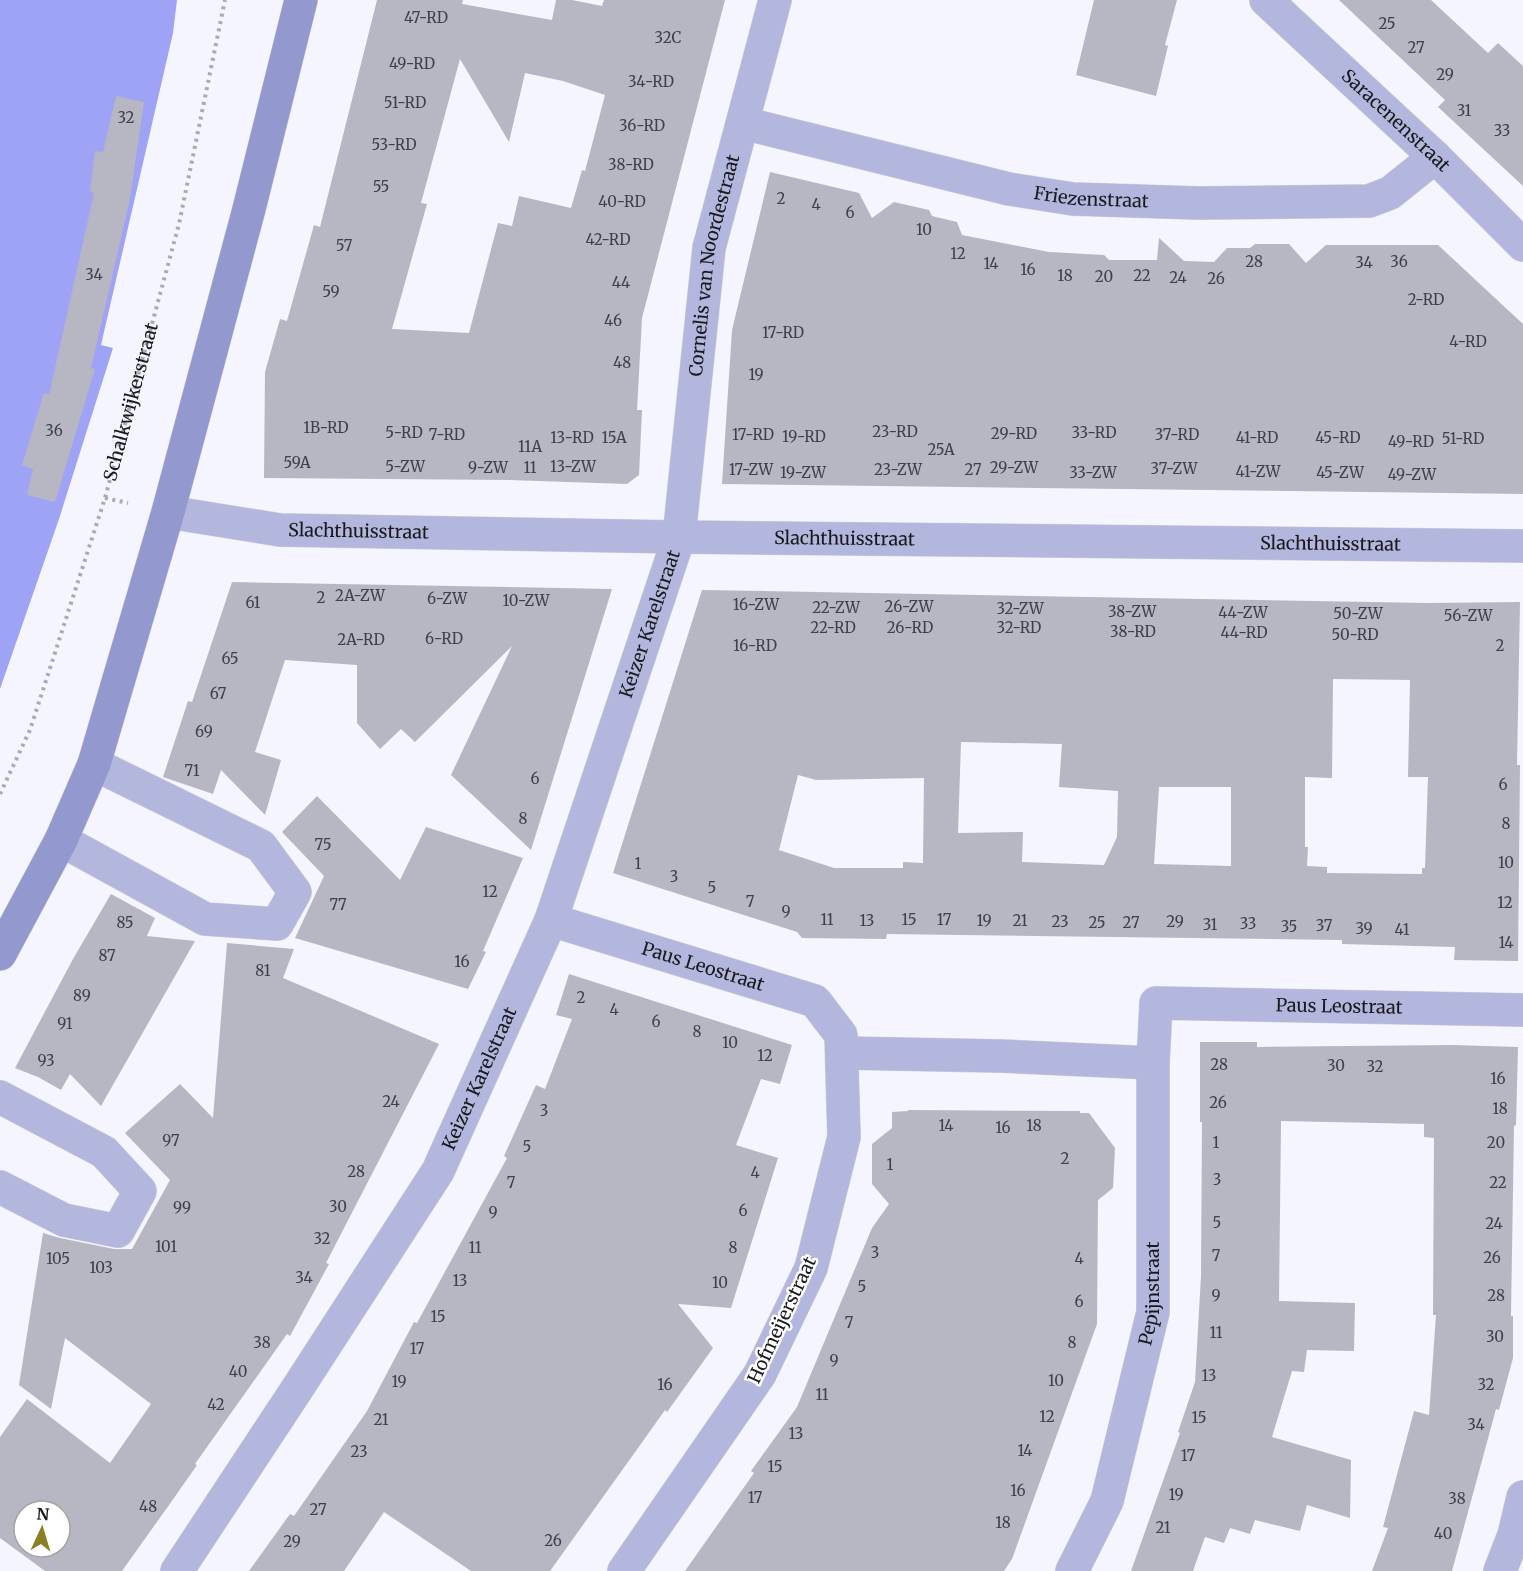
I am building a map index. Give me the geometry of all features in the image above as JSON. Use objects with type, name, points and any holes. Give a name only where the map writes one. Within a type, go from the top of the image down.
[{"type":"main road","points":[[0,954],[61,840],[94,764],[168,512],[249,209],[301,0]]},
{"type":"street","name":"Cornelis van Noordestraat","points":[[679,537],[709,248],[775,0]]},
{"type":"street","name":"Saracenenstraat","points":[[1266,0],[1435,157],[1523,245]]},
{"type":"street","name":"Friezenstraat","points":[[743,123],[1009,189],[1073,199],[1198,204],[1369,201],[1390,193],[1435,157]]},
{"type":"street","name":"Slachthuisstraat","points":[[168,512],[280,530],[679,537],[1523,546]]},
{"type":"street","name":"Keizer Karelstraat","points":[[177,1571],[438,1171],[551,920],[679,537]]},
{"type":"street","points":[[61,840],[205,919],[278,924],[295,892],[261,846],[94,764]]},
{"type":"street","name":"Paus Leostraat","points":[[551,920],[815,1001],[842,1044]]},
{"type":"street","name":"Paus Leostraat","points":[[1156,1003],[1523,1010]]},
{"type":"street","name":"Pepijnstraat","points":[[1072,1571],[1107,1501],[1153,1312],[1153,1063],[1156,1003]]},
{"type":"street","points":[[842,1044],[1000,1056],[1153,1063]]},
{"type":"street","name":"Hofmeijerstraat","points":[[624,1571],[760,1374],[810,1268],[844,1137],[842,1044]]},
{"type":"street","points":[[0,1097],[104,1152],[140,1191],[118,1231],[64,1220],[0,1186]]},
{"type":"street","points":[[1500,1571],[1514,1535],[1523,1497]]},
{"type":"path","name":"Schalkwijkerstraat","points":[[0,794],[30,730],[105,498],[179,224],[225,0]]},
{"type":"water","points":[[0,0],[177,0],[173,33],[101,345],[113,348],[59,519],[0,689]]},
{"type":"building","points":[[377,0],[463,0],[462,4],[552,20],[556,0],[572,0],[602,6],[604,0],[725,0],[642,318],[637,410],[642,410],[639,475],[627,484],[509,480],[264,478],[265,372],[280,319],[287,321],[314,225],[320,227]],"holes":[[[460,59],[509,142],[525,73],[563,81],[605,95],[585,171],[582,170],[571,208],[519,196],[512,226],[498,223],[469,333],[392,329],[427,204],[421,203]]]},
{"type":"building","points":[[1094,0],[1177,0],[1165,45],[1168,46],[1156,96],[1076,75]]},
{"type":"building","points":[[1339,0],[1431,0],[1488,53],[1498,43],[1523,66],[1523,186],[1438,107],[1445,100]]},
{"type":"building","points":[[116,96],[144,102],[130,199],[91,368],[95,369],[55,502],[27,495],[33,469],[22,465],[44,393],[49,395],[94,193],[90,192],[95,151],[103,152]]},
{"type":"building","points":[[770,172],[859,193],[872,218],[894,202],[929,210],[932,216],[957,222],[962,235],[1049,252],[1104,255],[1109,260],[1157,260],[1159,238],[1184,261],[1214,262],[1227,248],[1250,248],[1255,244],[1289,244],[1306,263],[1326,245],[1438,245],[1523,324],[1523,494],[722,484],[732,330]]},
{"type":"building","points":[[232,582],[612,589],[531,850],[451,775],[512,646],[415,742],[401,729],[380,749],[357,723],[357,665],[285,660],[255,752],[281,760],[265,815],[221,770],[213,794],[163,777],[188,701],[192,702]]},
{"type":"building","points":[[702,590],[1427,603],[1520,602],[1517,765],[1520,765],[1518,961],[1454,960],[1455,947],[1342,944],[1342,940],[887,934],[886,939],[802,938],[797,932],[613,873]],"holes":[[[1333,679],[1410,680],[1408,777],[1428,777],[1425,868],[1422,868],[1422,874],[1327,873],[1327,867],[1307,866],[1305,777],[1332,778]],[[961,742],[1062,744],[1059,787],[1118,791],[1117,837],[1104,865],[1022,862],[1023,832],[958,833]],[[798,775],[816,780],[924,778],[923,863],[903,862],[903,868],[834,868],[779,850]],[[1159,787],[1231,787],[1231,866],[1154,864]]]},
{"type":"building","points":[[317,796],[400,880],[426,827],[523,858],[483,951],[486,952],[468,989],[295,938],[324,876],[282,832]]},
{"type":"building","points":[[111,894],[155,918],[147,936],[195,941],[101,1106],[70,1074],[61,1090],[38,1077],[15,1068],[73,959]]},
{"type":"building","points":[[227,943],[294,949],[283,978],[439,1044],[326,1263],[329,1264],[290,1336],[287,1334],[122,1571],[45,1571],[29,1559],[72,1559],[72,1499],[12,1499],[12,1547],[0,1538],[0,1437],[27,1399],[110,1463],[151,1404],[65,1338],[51,1409],[19,1385],[43,1233],[114,1249],[132,1249],[170,1180],[125,1133],[180,1084],[213,1118]]},
{"type":"building","points":[[569,974],[792,1045],[780,1084],[761,1079],[736,1145],[778,1158],[731,1308],[678,1304],[713,1348],[667,1412],[665,1410],[550,1571],[471,1571],[384,1512],[344,1571],[249,1571],[290,1514],[294,1516],[367,1411],[414,1322],[417,1323],[507,1158],[504,1156],[536,1085],[545,1089],[572,1019],[556,1015]]},
{"type":"building","points":[[1200,1042],[1257,1042],[1257,1047],[1453,1045],[1518,1047],[1516,1125],[1514,1126],[1511,1316],[1513,1316],[1513,1358],[1499,1410],[1496,1409],[1452,1571],[1372,1571],[1388,1528],[1383,1527],[1414,1411],[1429,1415],[1436,1315],[1433,1315],[1434,1138],[1424,1137],[1424,1124],[1281,1121],[1279,1301],[1355,1303],[1354,1351],[1307,1350],[1304,1372],[1292,1371],[1272,1437],[1351,1460],[1350,1518],[1307,1505],[1300,1531],[1255,1520],[1250,1534],[1230,1528],[1224,1543],[1205,1537],[1193,1571],[1131,1571],[1180,1433],[1178,1432],[1195,1382],[1201,1276]]},
{"type":"building","points":[[908,1110],[1080,1111],[1080,1113],[1089,1113],[1115,1148],[1113,1188],[1098,1200],[1097,1324],[1012,1559],[1004,1571],[685,1571],[754,1473],[751,1471],[797,1407],[872,1228],[889,1204],[872,1184],[872,1144],[892,1128],[892,1112]]}]
